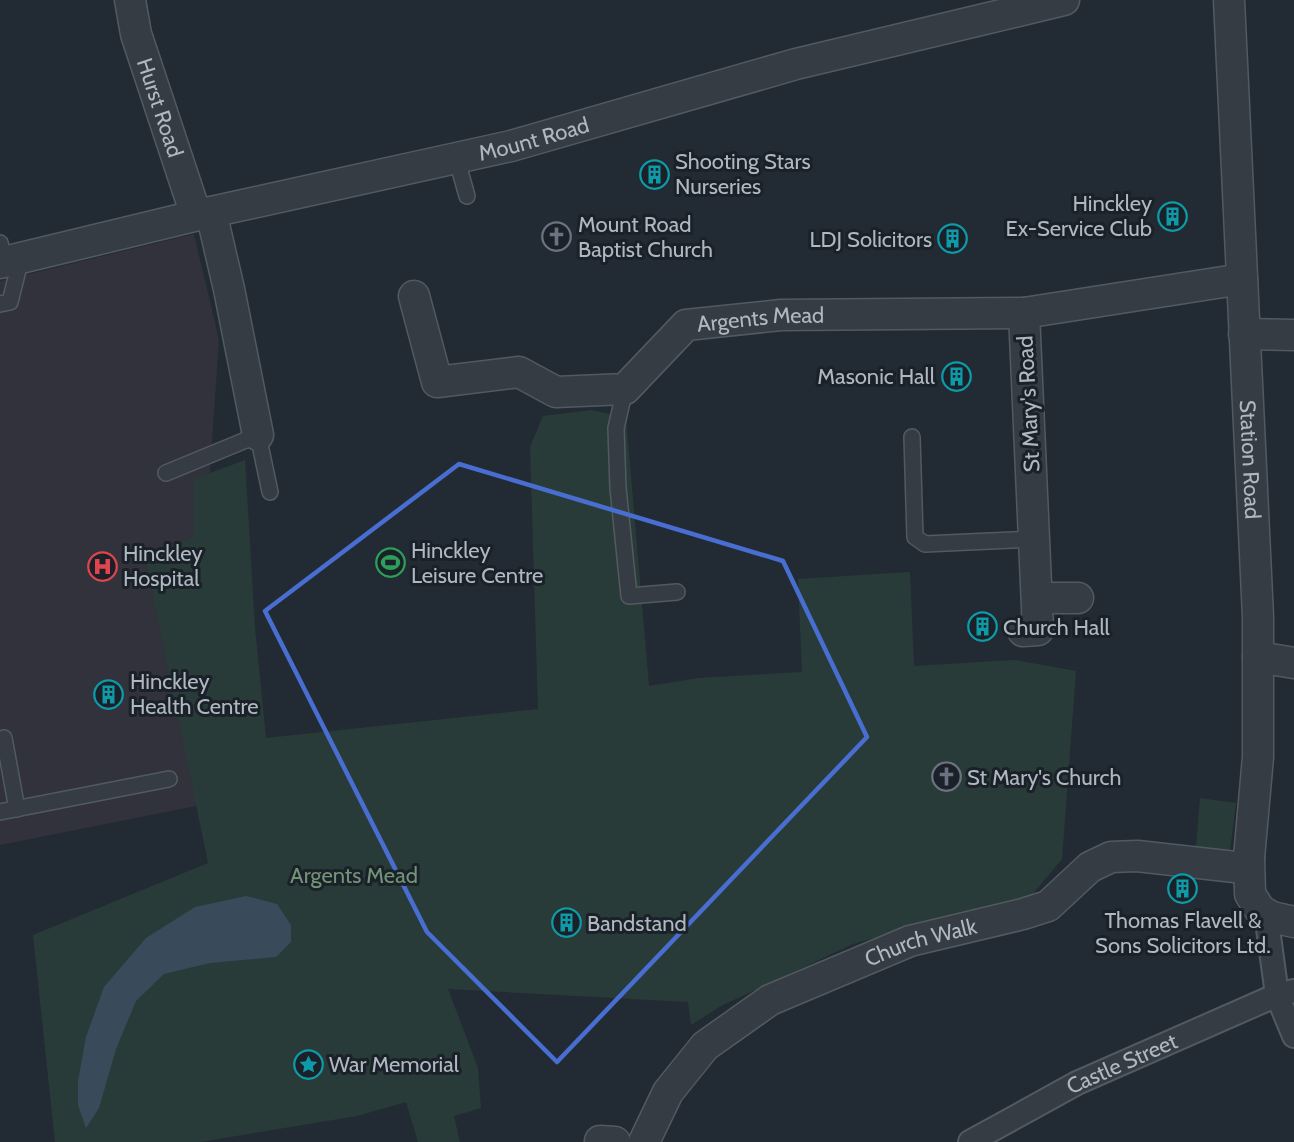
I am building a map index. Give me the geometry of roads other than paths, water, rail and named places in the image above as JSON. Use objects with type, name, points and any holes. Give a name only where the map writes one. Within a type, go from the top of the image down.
[{"type":"street","name":"Hurst Road","points":[[130,0],[136,34],[204,213],[231,300],[258,435]]},
{"type":"street","name":"Mount Road","points":[[6,256],[511,146],[796,64],[1064,0]]},
{"type":"street","name":"Station Road","points":[[1229,0],[1258,657],[1258,757],[1249,858],[1250,894],[1255,905],[1266,914]]},
{"type":"street","name":"St Mary's Road","points":[[1023,631],[1038,630],[1024,313],[1242,279]]},
{"type":"street","points":[[414,296],[437,382],[519,372],[556,392],[625,389]]},
{"type":"street","name":"Argents Mead","points":[[625,389],[686,325],[781,315],[1024,313]]},
{"type":"street","points":[[1244,334],[1294,335]]},
{"type":"street","points":[[1038,598],[1078,598]]},
{"type":"street","points":[[1258,657],[1294,663]]},
{"type":"street","name":"Church Walk","points":[[644,1142],[668,1092],[705,1046],[770,1000],[910,941],[1048,906],[1090,867],[1112,856],[1137,856],[1235,867],[1243,865],[1249,858]]},
{"type":"street","points":[[1266,914],[1294,922]]},
{"type":"street","points":[[1266,914],[1286,993],[1294,1036]]},
{"type":"street","name":"Castle Street","points":[[970,1142],[1077,1083],[1286,993]]},
{"type":"lane","points":[[456,157],[467,196]]},
{"type":"lane","points":[[0,304],[10,302],[6,256]]},
{"type":"lane","points":[[625,389],[616,428],[618,488],[629,596],[677,592]]},
{"type":"lane","points":[[166,473],[258,435],[270,492]]},
{"type":"lane","points":[[912,437],[915,537],[920,542],[925,544],[1035,539]]},
{"type":"lane","points":[[4,738],[17,809]]},
{"type":"lane","points":[[0,812],[169,779]]},
{"type":"water","points":[[246,896],[277,904],[291,925],[291,942],[276,957],[210,963],[164,974],[136,1001],[116,1049],[99,1108],[86,1128],[78,1105],[78,1081],[86,1037],[104,987],[146,938],[195,907]]},
{"type":"place","name":"Shooting Stars Nurseries","points":[[654,174]]},
{"type":"place","name":"Hinckley Ex-Service Club","points":[[1173,216]]},
{"type":"place","name":"Mount Road Baptist Church","points":[[557,237]]},
{"type":"place","name":"LDJ Solicitors","points":[[953,239]]},
{"type":"place","name":"Masonic Hall","points":[[956,376]]},
{"type":"place","name":"Hinckley Leisure Centre","points":[[390,563]]},
{"type":"place","name":"Hinckley Hospital","points":[[102,566]]},
{"type":"place","name":"Church Hall","points":[[982,627]]},
{"type":"place","name":"Hinckley Health Centre","points":[[109,694]]},
{"type":"place","name":"St Mary's Church","points":[[946,777]]},
{"type":"place","name":"Thomas Flavell & Sons Solicitors Ltd.","points":[[1183,888]]},
{"type":"place","name":"Bandstand","points":[[566,923]]},
{"type":"place","name":"War Memorial","points":[[308,1064]]}]
